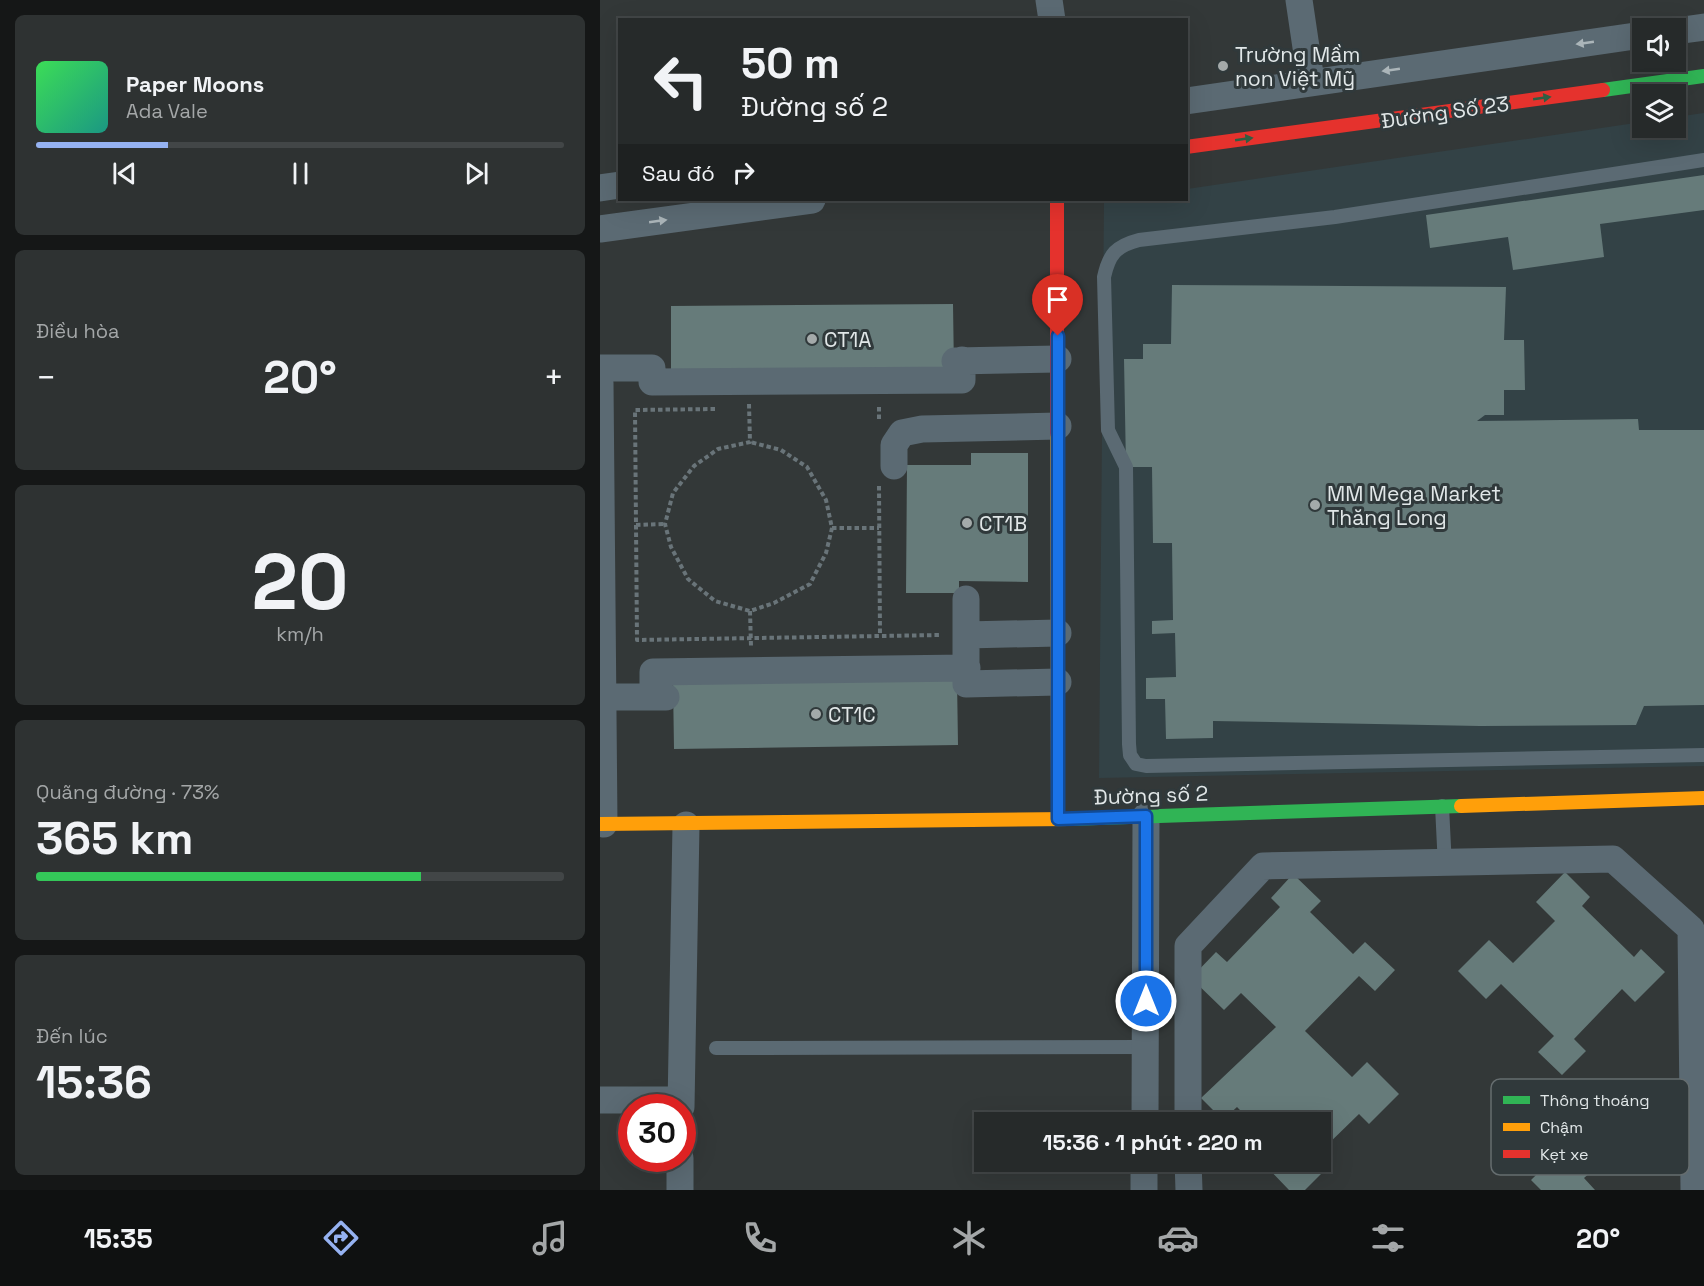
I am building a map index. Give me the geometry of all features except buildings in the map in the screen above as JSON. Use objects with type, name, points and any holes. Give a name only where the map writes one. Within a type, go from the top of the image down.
[{"type":"street","points":[[1049,0],[1052,18]]},
{"type":"street","points":[[1299,0],[1311,81]]},
{"type":"street","points":[[1686,30],[1704,27]]},
{"type":"street","points":[[1188,101],[1311,81],[1632,36]]},
{"type":"street","name":"Đường Số 23","points":[[1188,147],[1704,76]]},
{"type":"street","points":[[600,188],[618,185]]},
{"type":"street","points":[[600,229],[805,201]]},
{"type":"street","points":[[1057,201],[1058,819]]},
{"type":"street","points":[[600,368],[652,368],[652,382],[962,380],[959,360],[1058,359]]},
{"type":"street","points":[[600,383],[602,825]]},
{"type":"street","points":[[887,475],[894,445],[902,433],[922,429],[1058,426]]},
{"type":"street","points":[[966,600],[966,684],[1058,682]]},
{"type":"street","points":[[966,635],[1058,633]]},
{"type":"street","points":[[603,698],[659,697],[653,672],[967,668]]},
{"type":"street","name":"Đường số 2","points":[[602,825],[1058,819],[1704,798]]},
{"type":"street","points":[[1145,1112],[1146,816]]},
{"type":"street","points":[[681,1094],[686,825]]},
{"type":"street","points":[[1188,1112],[1188,946],[1263,866],[1445,868],[1613,859],[1691,929],[1699,1104],[1694,1190]]},
{"type":"street","points":[[600,1100],[618,1101]]},
{"type":"street","points":[[680,1172],[680,1190]]},
{"type":"street","points":[[1144,1172],[1144,1190]]},
{"type":"street","points":[[1188,1172],[1188,1190]]},
{"type":"lane","points":[[1704,160],[1335,217],[1139,240],[1120,245],[1108,258],[1104,277],[1108,430],[1126,467],[1129,732],[1130,755],[1136,764],[1158,766],[1704,755]]},
{"type":"lane","points":[[1442,806],[1445,868]]},
{"type":"lane","points":[[716,1048],[1146,1047]]},
{"type":"path","points":[[867,407],[890,407]]},
{"type":"path","points":[[879,407],[879,429]]},
{"type":"path","points":[[738,409],[761,408]]},
{"type":"path","points":[[726,409],[636,410],[637,640],[966,635]]},
{"type":"path","points":[[749,409],[750,442]]},
{"type":"path","points":[[750,442],[781,450],[807,467],[826,500],[832,528],[826,553],[810,584],[774,603],[750,611],[716,601],[688,579],[672,547],[664,524],[673,493],[694,466],[718,449],[750,442]]},
{"type":"path","points":[[880,636],[879,528],[887,475]]},
{"type":"path","points":[[636,525],[664,524]]},
{"type":"path","points":[[832,528],[879,528]]},
{"type":"path","points":[[750,611],[751,638]]},
{"type":"shaded area","points":[[1704,113],[1704,766],[1099,778],[1104,201],[1188,201],[1188,189],[1632,123],[1632,138],[1686,138],[1686,116]]},
{"type":"traffic: fast","points":[[1603,90],[1704,76]]},
{"type":"traffic: fast","points":[[1069,819],[1461,806]]},
{"type":"traffic: slow","points":[[1057,433],[1058,819]]},
{"type":"traffic: slow","points":[[1461,806],[1704,798]]},
{"type":"traffic: slow","points":[[600,824],[1069,819]]},
{"type":"traffic: jam","points":[[1188,147],[1603,90]]},
{"type":"traffic: jam","points":[[1057,201],[1057,433]]},
{"type":"place","name":"Trường Mầm non Việt Mỹ","points":[[1223,66]]},
{"type":"place","name":"CT1A","points":[[812,339]]},
{"type":"place","name":"MM Mega Market Thăng Long","points":[[1315,505]]},
{"type":"place","name":"CT1B","points":[[967,523]]},
{"type":"place","name":"CT1C","points":[[816,714]]},
{"type":"route","points":[[1058,336],[1058,819],[1146,816],[1146,1001]]}]
